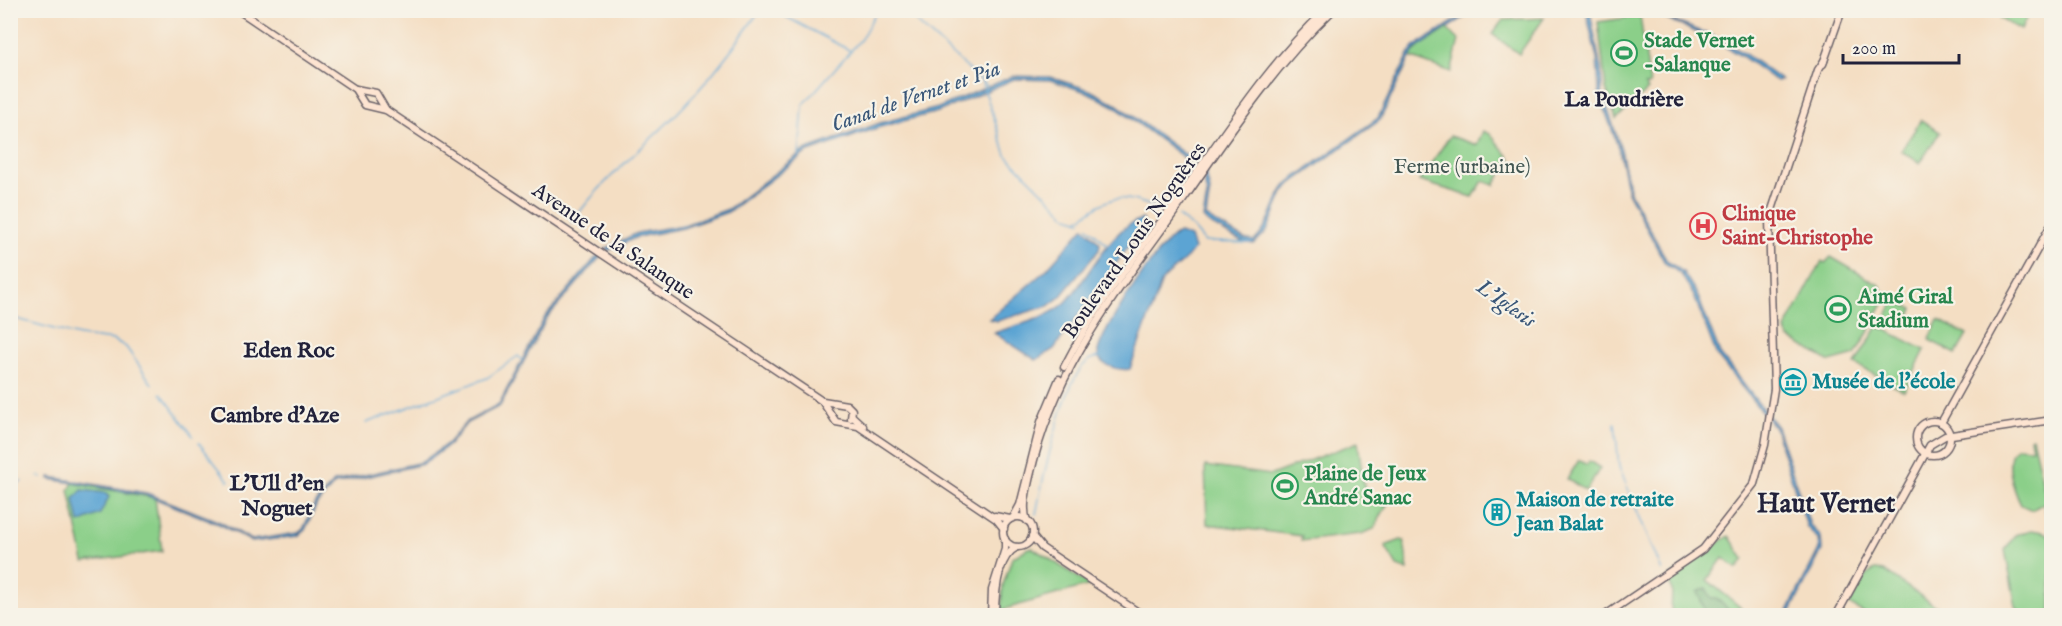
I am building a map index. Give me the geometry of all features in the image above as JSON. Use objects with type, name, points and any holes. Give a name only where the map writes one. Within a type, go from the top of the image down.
[{"type":"main road","points":[[238,10],[355,89],[365,105],[373,107],[378,99],[376,93],[355,89]]},
{"type":"main road","name":"Boulevard Louis Noguères","points":[[1205,165],[1268,74],[1326,10]]},
{"type":"main road","name":"Boulevard Louis Noguères","points":[[1012,519],[1020,504],[1041,422],[1075,347],[1101,305],[1272,77],[1333,10]]},
{"type":"main road","points":[[1604,615],[1704,549],[1754,484],[1766,445],[1774,389],[1769,224],[1840,10]]},
{"type":"main road","points":[[363,99],[368,92]]},
{"type":"main road","name":"Avenue de la Salanque","points":[[378,99],[386,110],[822,401]]},
{"type":"main road","name":"Avenue de la Salanque","points":[[373,107],[386,110]]},
{"type":"main road","name":"Boulevard Louis Noguères","points":[[1027,521],[1025,504],[1033,464],[1045,423],[1065,373],[1092,327],[1199,173]]},
{"type":"main road","points":[[1941,423],[2052,223]]},
{"type":"main road","points":[[822,401],[847,405],[852,416],[860,424],[994,515],[1027,521],[1032,526],[1032,536],[1026,544]]},
{"type":"main road","points":[[822,401],[832,412],[836,422],[858,426],[996,519],[1004,529],[1005,549],[992,590],[993,615]]},
{"type":"main road","points":[[832,412],[837,405]]},
{"type":"main road","points":[[847,423],[852,416]]},
{"type":"main road","points":[[1836,615],[1926,453],[1936,440],[1950,435],[2052,420]]},
{"type":"main road","points":[[1929,421],[1941,423],[1950,435],[1948,446],[1943,452],[1935,455],[1926,453],[1917,443],[1918,429],[1929,421]]},
{"type":"main road","points":[[1004,529],[1012,519]]},
{"type":"main road","points":[[1032,536],[1042,548],[1144,615]]},
{"type":"main road","points":[[1005,539],[1017,547]]},
{"type":"main road","points":[[993,615],[1001,572],[1009,553],[1026,544],[1042,548]]},
{"type":"green space","points":[[2003,10],[2029,13],[2021,30],[2000,19]]},
{"type":"green space","name":"Stade Vernet -Salanque","points":[[1640,16],[1650,85],[1645,86],[1648,90],[1616,119],[1606,89],[1598,22]]},
{"type":"green space","points":[[1544,18],[1519,54],[1492,34],[1503,20]]},
{"type":"green space","points":[[1447,29],[1459,40],[1451,72],[1410,57],[1422,45]]},
{"type":"green space","points":[[1921,120],[1940,132],[1920,163],[1901,151]]},
{"type":"green space","name":"Ferme (urbaine)","points":[[1483,131],[1490,134],[1511,159],[1494,185],[1483,181],[1473,197],[1419,181],[1450,136],[1477,145]]},
{"type":"green space","name":"Aimé Giral Stadium","points":[[1831,257],[1881,286],[1880,289],[1889,295],[1875,316],[1877,317],[1855,355],[1830,362],[1789,338],[1785,329],[1822,261],[1825,263]]},
{"type":"green space","points":[[1895,300],[1913,309],[1905,326],[1886,317]]},
{"type":"green space","points":[[1939,320],[1967,335],[1956,354],[1929,340]]},
{"type":"green space","points":[[1878,326],[1925,350],[1904,391],[1855,364]]},
{"type":"green space","points":[[2032,437],[2049,511],[2046,512],[2044,503],[2032,510],[2021,505],[2011,475],[2010,458],[2013,452],[2017,447],[2032,448],[2030,438]]},
{"type":"green space","name":"Plaine de Jeux André Sanac","points":[[1358,442],[1366,500],[1387,496],[1389,501],[1374,529],[1361,534],[1301,541],[1302,536],[1207,524],[1205,466],[1271,475]]},
{"type":"green space","points":[[1579,460],[1587,465],[1589,461],[1600,468],[1586,491],[1567,479]]},
{"type":"green space","points":[[73,483],[155,498],[162,551],[84,562],[69,490]]},
{"type":"green space","points":[[2031,530],[2044,532],[2050,536],[2049,530],[2051,530],[2051,615],[2022,615],[2016,607],[2005,550],[2015,535]]},
{"type":"green space","points":[[1729,536],[1744,559],[1737,569],[1723,558],[1707,580],[1750,615],[1671,615],[1672,591],[1668,577]]},
{"type":"green space","points":[[1404,541],[1408,570],[1397,566],[1385,546]]},
{"type":"green space","points":[[1028,548],[1033,548],[1090,585],[1001,610],[1003,585],[1012,558]]},
{"type":"green space","points":[[1875,570],[1884,571],[1949,615],[1867,615],[1849,604],[1868,574]]},
{"type":"green space","points":[[1706,588],[1711,598],[1716,598],[1734,615],[1707,615],[1697,592]]},
{"type":"water","points":[[1470,11],[1474,11],[1414,50],[1380,120],[1291,184],[1283,193],[1267,231],[1254,244],[1242,242],[1208,223],[1203,218],[1207,195],[1202,171],[1114,106],[1089,93],[1050,80],[1014,79],[938,112],[880,127],[806,153],[728,212],[683,228],[637,237],[607,251],[605,249],[637,233],[684,225],[728,209],[805,150],[880,123],[938,108],[1013,76],[1050,77],[1090,90],[1116,104],[1205,169],[1210,191],[1206,217],[1244,239],[1254,241],[1265,228],[1279,196],[1289,182],[1378,118],[1412,48]]},
{"type":"water","points":[[1586,11],[1590,11],[1601,70],[1602,92],[1621,149],[1630,192],[1667,261],[1683,272],[1697,294],[1720,354],[1777,427],[1810,525],[1821,537],[1822,550],[1789,615],[1786,615],[1819,549],[1818,539],[1807,527],[1775,428],[1717,356],[1694,296],[1681,274],[1665,263],[1628,193],[1619,150],[1599,93],[1597,59]]},
{"type":"water","points":[[1647,11],[1711,35],[1745,54],[1781,80],[1776,81],[1743,57],[1710,38]]},
{"type":"water","points":[[1143,219],[1144,225],[1054,349],[1036,360],[994,333],[1032,321],[1059,308],[1074,292],[1111,241],[1132,223]]},
{"type":"water","points":[[1084,227],[1100,243],[1099,250],[1060,297],[1048,306],[997,321],[989,319],[1046,270]]},
{"type":"water","points":[[1179,233],[1190,237],[1194,249],[1162,281],[1130,369],[1115,368],[1105,364],[1098,356],[1098,351],[1110,325],[1133,287],[1159,251]]},
{"type":"water","points":[[598,255],[601,256],[547,318],[500,406],[467,423],[449,445],[423,464],[335,484],[317,504],[305,530],[298,536],[252,542],[219,524],[146,495],[50,479],[50,477],[147,493],[220,522],[252,540],[298,533],[303,529],[315,503],[334,482],[422,462],[448,443],[466,422],[499,404],[545,317]]},
{"type":"water","points":[[82,490],[105,493],[109,497],[100,514],[79,523],[74,499]]},
{"type":"waterway","points":[[571,224],[611,176],[672,119],[696,93],[760,10]]},
{"type":"waterway","points":[[773,10],[849,50]]},
{"type":"waterway","points":[[799,156],[803,105],[861,39],[877,10]]},
{"type":"waterway","name":"Canal de Vernet et Pia","points":[[903,10],[987,86]]},
{"type":"waterway","name":"Canal de Vernet et Pia","points":[[981,79],[1006,155],[1068,217],[1081,221]]},
{"type":"waterway","points":[[1078,220],[1102,204],[1119,198],[1164,210]]},
{"type":"waterway","points":[[1178,216],[1205,242],[1250,243]]},
{"type":"waterway","points":[[1088,227],[1110,247]]},
{"type":"waterway","points":[[10,317],[79,336],[114,340],[126,347],[152,384]]},
{"type":"waterway","points":[[366,423],[487,378],[518,356],[522,360]]},
{"type":"waterway","points":[[1036,514],[1055,433],[1070,389],[1078,372],[1087,362],[1099,357]]},
{"type":"waterway","points":[[161,393],[193,436]]},
{"type":"waterway","name":"L'Iglesis","points":[[1615,423],[1619,467],[1662,571]]},
{"type":"waterway","points":[[199,443],[229,481]]},
{"type":"waterway","points":[[38,476],[42,477]]},
{"type":"waterway","points":[[10,488],[22,481]]},
{"type":"waterway","points":[[10,499],[17,510]]},
{"type":"place","name":"Stade Vernet -Salanque","points":[[1624,53]]},
{"type":"place","name":"Clinique Saint-Christophe","points":[[1703,226]]},
{"type":"place","name":"Aimé Giral Stadium","points":[[1838,309]]},
{"type":"place","name":"Musée de l'école","points":[[1793,382]]},
{"type":"place","name":"Plaine de Jeux André Sanac","points":[[1285,486]]},
{"type":"place","name":"Maison de retraite Jean Balat","points":[[1497,512]]},
{"type":"district","name":"La Poudrière","points":[[1624,100]]},
{"type":"district","name":"Eden Roc","points":[[289,351]]},
{"type":"district","name":"Cambre d'Aze","points":[[275,416]]},
{"type":"district","name":"L'Ull d'en Noguet","points":[[277,496]]},
{"type":"district","name":"Haut Vernet","points":[[1826,505]]}]
